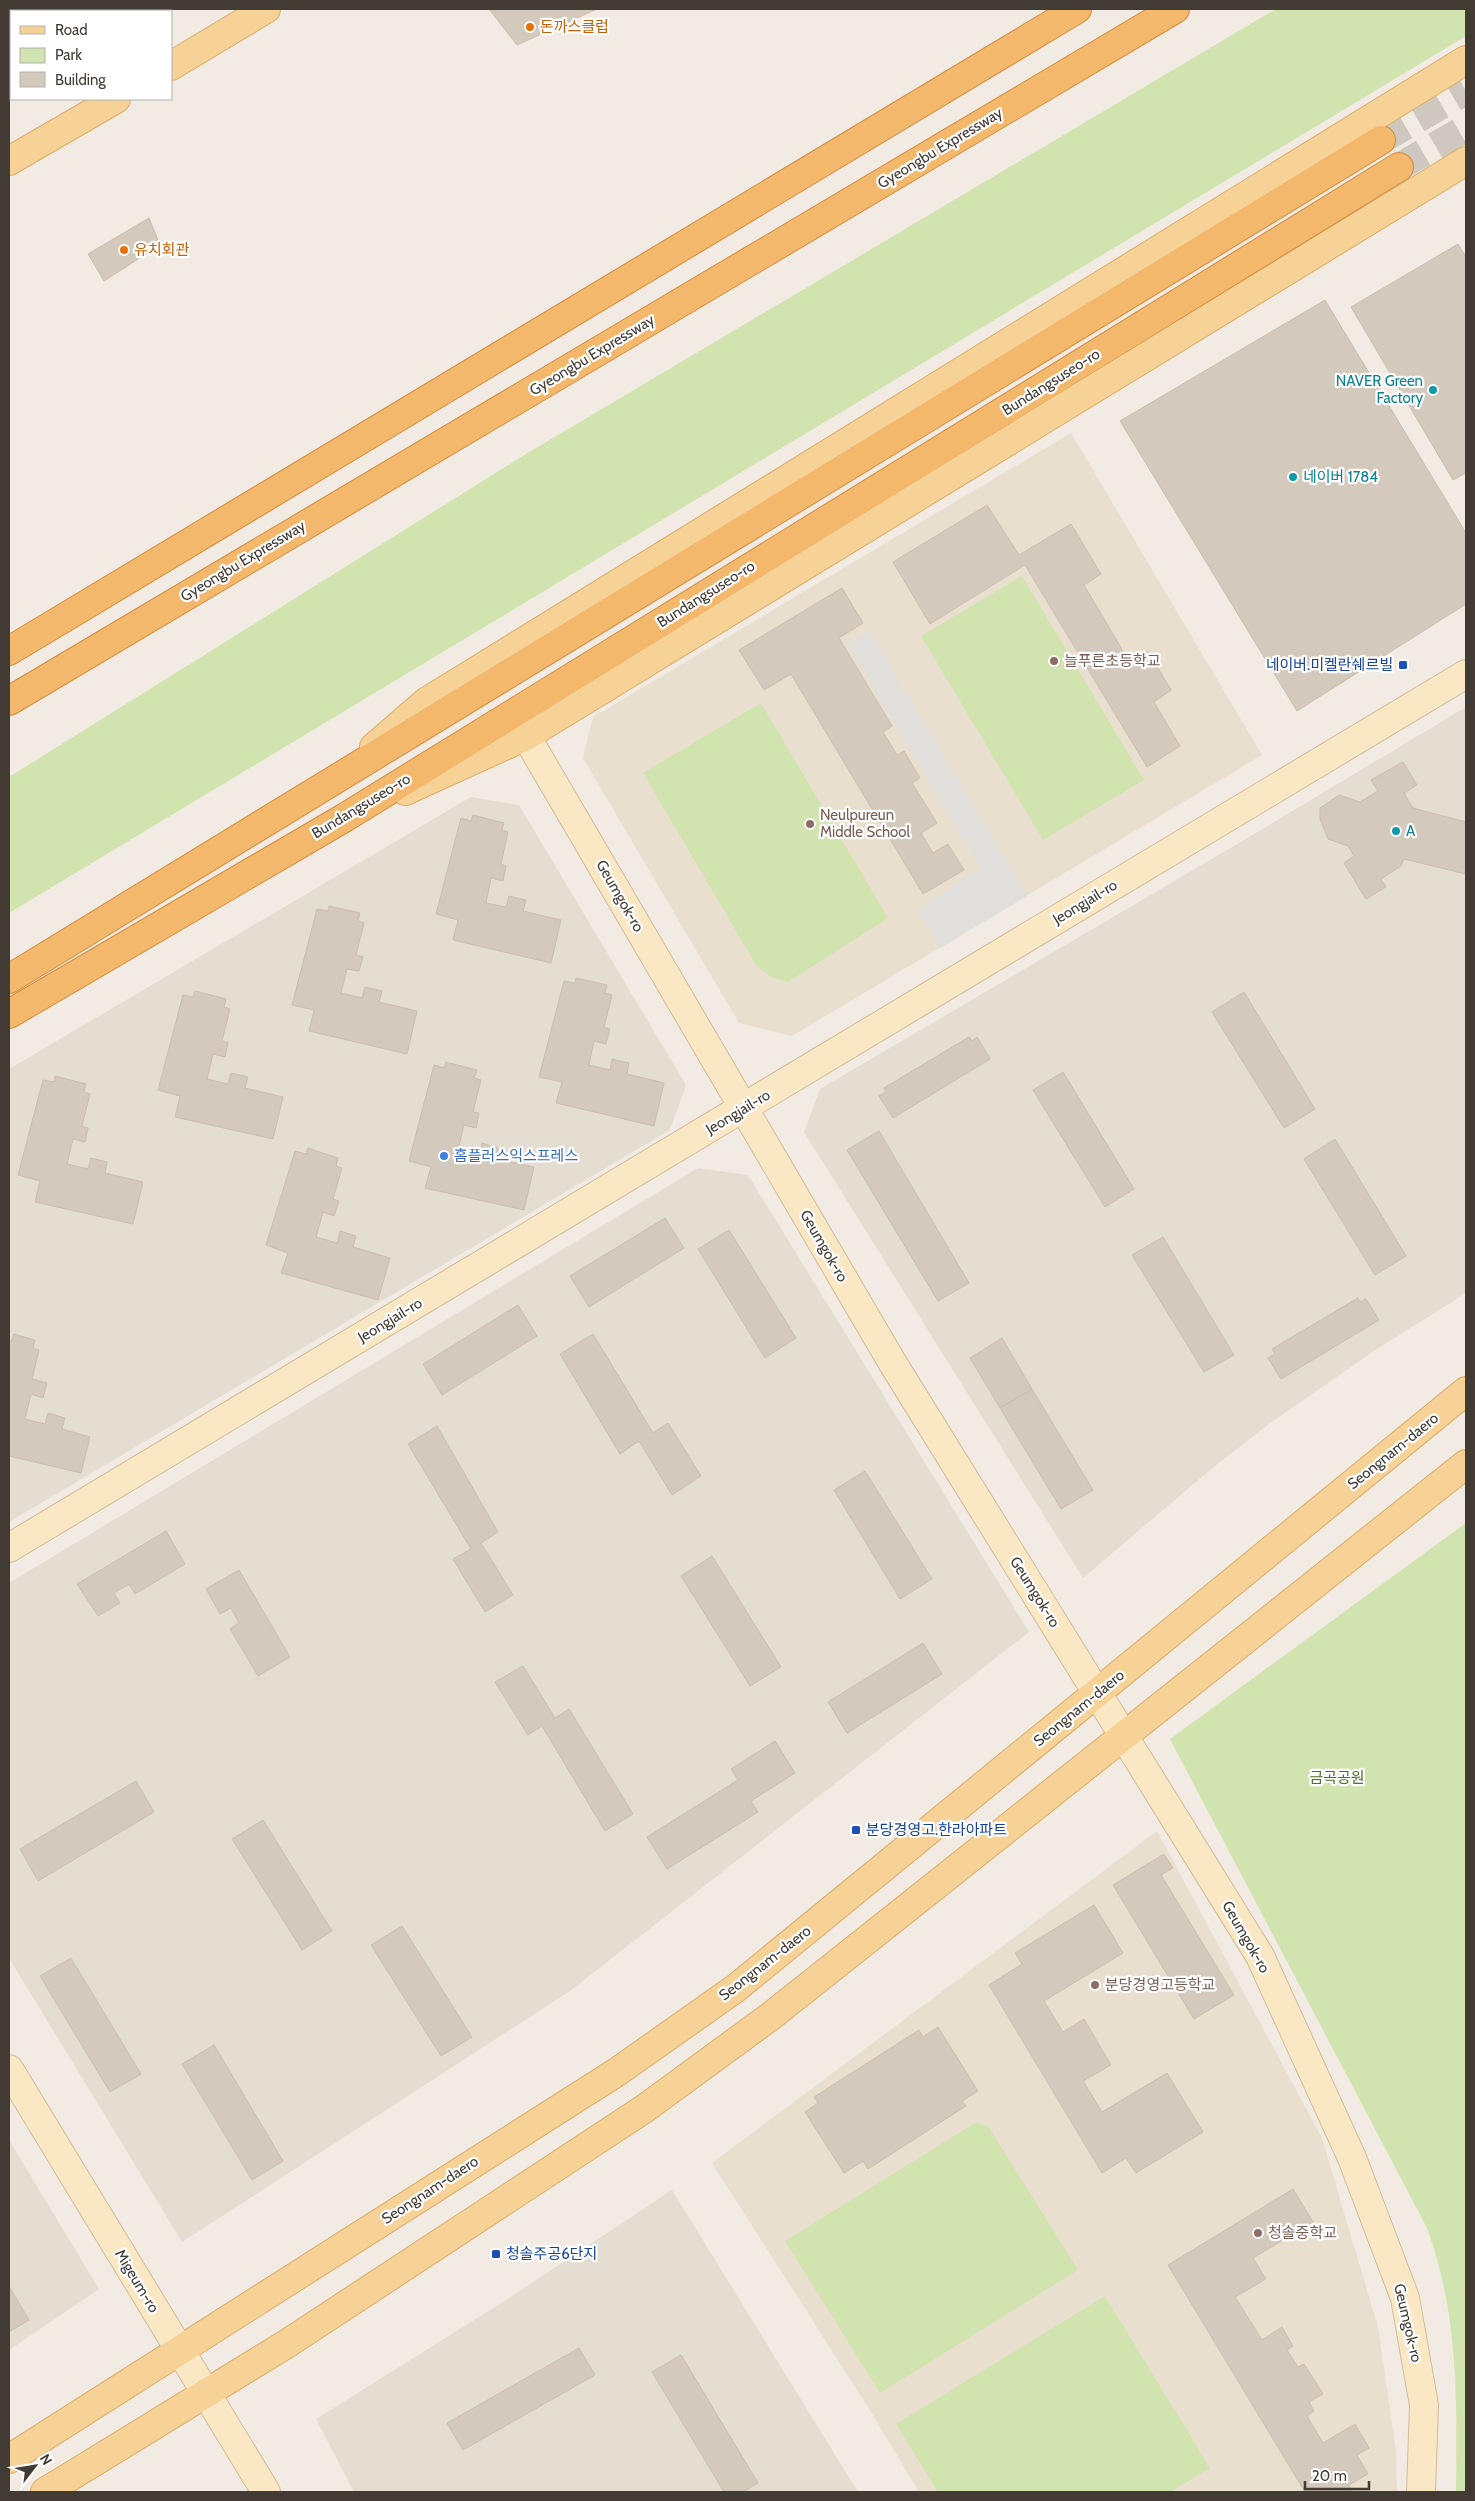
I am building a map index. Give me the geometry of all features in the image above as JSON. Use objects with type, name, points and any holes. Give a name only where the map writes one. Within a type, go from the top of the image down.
[{"type":"highway","points":[[9,651],[1077,9]]},
{"type":"highway","name":"Gyeongbu Expressway","points":[[9,701],[1175,9]]},
{"type":"highway","points":[[9,979],[1381,140]]},
{"type":"highway","name":"Bundangsuseo-ro","points":[[9,1014],[344,818],[1399,167]]},
{"type":"main road","points":[[172,65],[266,9]]},
{"type":"main road","points":[[339,778],[426,702],[1466,61]]},
{"type":"main road","points":[[9,160],[114,100]]},
{"type":"main road","points":[[344,818],[526,736],[1466,161]]},
{"type":"main road","name":"Jeongjail-ro","points":[[9,1548],[1466,674]]},
{"type":"main road","name":"Geumgok-ro","points":[[526,736],[892,1362],[1260,1956],[1352,2158],[1405,2298],[1424,2405],[1422,2492]]},
{"type":"main road","name":"Seongnam-daero","points":[[9,2459],[618,2072],[736,1988],[1466,1391]]},
{"type":"main road","points":[[45,2492],[288,2343],[644,2109],[771,2016],[1466,1464]]},
{"type":"main road","name":"Migeum-ro","points":[[9,2070],[204,2394],[266,2492]]},
{"type":"shaded area","points":[[1071,433],[1262,755],[792,1036],[739,1023],[583,758],[593,717]]},
{"type":"shaded area","points":[[869,631],[1027,896],[940,948],[918,909],[981,868],[847,644]]},
{"type":"shaded area","points":[[1466,707],[1466,1293],[1374,1351],[1269,1424],[1210,1470],[1083,1578],[804,1132],[820,1089],[1239,843]]},
{"type":"shaded area","points":[[471,797],[519,805],[686,1085],[670,1130],[9,1522],[9,1069]]},
{"type":"shaded area","points":[[698,1168],[748,1175],[1029,1632],[570,1991],[182,2242],[9,1958],[9,1583]]},
{"type":"shaded area","name":"분당경영고등학교","points":[[1157,1831],[1322,2138],[1378,2327],[1396,2451],[1397,2492],[919,2492],[871,2412],[712,2163]]},
{"type":"shaded area","points":[[9,2140],[99,2289],[9,2350]]},
{"type":"shaded area","points":[[672,2190],[858,2492],[354,2492],[316,2419],[506,2300]]},
{"type":"green space","points":[[1276,9],[1466,9],[1466,36],[9,913],[9,777],[526,454]]},
{"type":"green space","points":[[1022,576],[1144,780],[1043,840],[921,636]]},
{"type":"green space","points":[[761,703],[888,918],[788,982],[771,977],[756,965],[643,773]]},
{"type":"green space","name":"금곡공원","points":[[1466,1523],[1466,2492],[1456,2492],[1456,2392],[1451,2326],[1437,2260],[1427,2228],[1170,1739]]},
{"type":"green space","points":[[975,2123],[988,2126],[1078,2270],[880,2393],[785,2241]]},
{"type":"green space","points":[[1105,2296],[1210,2468],[1170,2492],[938,2492],[896,2424]]},
{"type":"building","name":"돈까스클럽","points":[[489,9],[597,9],[517,45]]},
{"type":"building","name":"유치회관","points":[[149,218],[160,245],[104,281],[88,254]]},
{"type":"building","name":"NAVER Green Factory","points":[[1458,244],[1466,257],[1466,473],[1453,480],[1351,307]]},
{"type":"building","name":"네이버 1784","points":[[1325,300],[1466,533],[1466,604],[1297,711],[1120,421]]},
{"type":"building","points":[[987,505],[1019,555],[1071,524],[1101,574],[1084,585],[1130,663],[1148,651],[1171,690],[1154,702],[1180,746],[1147,767],[1025,565],[930,624],[893,562]]},
{"type":"building","points":[[842,588],[863,623],[839,638],[892,726],[883,732],[897,755],[904,751],[920,778],[912,783],[937,823],[921,833],[933,853],[948,844],[964,870],[923,894],[791,674],[764,690],[739,650]]},
{"type":"building","name":"A","points":[[1403,762],[1417,785],[1404,793],[1413,808],[1466,822],[1466,874],[1404,859],[1401,866],[1381,879],[1386,887],[1366,899],[1344,863],[1354,856],[1348,846],[1328,839],[1320,819],[1320,808],[1339,795],[1360,802],[1378,791],[1371,780]]},
{"type":"building","points":[[473,815],[504,823],[502,830],[508,832],[501,864],[506,866],[503,881],[491,878],[486,903],[506,907],[509,896],[526,900],[523,911],[561,920],[551,963],[453,940],[458,920],[436,914],[461,818],[471,821]]},
{"type":"building","points":[[329,906],[360,913],[358,921],[364,923],[356,955],[363,957],[359,971],[347,969],[341,993],[362,998],[365,987],[382,991],[379,1002],[417,1011],[407,1054],[309,1031],[314,1010],[292,1005],[317,909],[328,911]]},
{"type":"building","points":[[576,978],[607,985],[605,993],[612,995],[604,1027],[610,1029],[606,1044],[594,1041],[589,1065],[610,1070],[612,1059],[629,1063],[627,1074],[664,1083],[654,1126],[556,1103],[562,1082],[539,1077],[564,981],[575,983]]},
{"type":"building","points":[[195,991],[226,999],[224,1007],[230,1009],[222,1041],[228,1043],[225,1057],[213,1054],[207,1079],[228,1084],[231,1073],[248,1077],[245,1088],[283,1097],[273,1139],[175,1117],[180,1096],[158,1090],[183,995],[193,997]]},
{"type":"building","points":[[1244,992],[1315,1109],[1284,1128],[1212,1012]]},
{"type":"building","points":[[969,1037],[972,1041],[977,1037],[990,1059],[893,1118],[879,1096],[886,1092],[884,1088]]},
{"type":"building","points":[[446,1062],[477,1070],[474,1078],[481,1080],[473,1112],[479,1113],[476,1128],[464,1125],[458,1150],[479,1155],[482,1143],[498,1148],[496,1159],[534,1167],[524,1210],[425,1188],[431,1167],[409,1161],[434,1065],[444,1068]]},
{"type":"building","points":[[1063,1072],[1134,1189],[1105,1207],[1033,1090]]},
{"type":"building","points":[[55,1076],[86,1084],[84,1092],[90,1094],[82,1126],[88,1128],[85,1142],[73,1139],[67,1164],[88,1169],[91,1158],[107,1162],[105,1173],[143,1182],[133,1224],[35,1202],[40,1181],[18,1175],[43,1080],[54,1082]]},
{"type":"building","points":[[879,1131],[969,1283],[938,1301],[847,1150]]},
{"type":"building","points":[[1335,1139],[1406,1256],[1375,1275],[1304,1159]]},
{"type":"building","points":[[308,1148],[338,1158],[336,1166],[342,1168],[333,1199],[339,1201],[334,1216],[323,1212],[316,1237],[337,1243],[340,1231],[356,1236],[353,1247],[390,1258],[378,1300],[281,1273],[288,1253],[266,1245],[295,1151],[306,1154]]},
{"type":"building","points":[[665,1218],[684,1248],[589,1307],[570,1276]]},
{"type":"building","points":[[729,1230],[796,1338],[765,1358],[698,1249]]},
{"type":"building","points":[[1163,1237],[1234,1355],[1204,1372],[1132,1255]]},
{"type":"building","points":[[1358,1298],[1360,1302],[1366,1299],[1379,1320],[1281,1379],[1268,1358],[1275,1354],[1272,1349]]},
{"type":"building","points":[[518,1305],[537,1336],[442,1395],[423,1364]]},
{"type":"building","points":[[14,1334],[35,1340],[33,1348],[39,1350],[32,1379],[47,1383],[43,1398],[31,1394],[25,1419],[45,1424],[48,1413],[65,1418],[62,1429],[90,1437],[81,1473],[9,1456],[9,1341],[11,1342]]},
{"type":"building","points":[[593,1334],[653,1433],[668,1423],[701,1476],[672,1495],[639,1441],[620,1454],[560,1354]]},
{"type":"building","points":[[1002,1338],[1032,1389],[1000,1408],[970,1358]]},
{"type":"building","points":[[1032,1389],[1093,1490],[1061,1509],[1000,1408]]},
{"type":"building","points":[[437,1426],[498,1532],[481,1543],[513,1595],[485,1612],[453,1559],[471,1549],[408,1444]]},
{"type":"building","points":[[865,1471],[932,1579],[900,1599],[834,1490]]},
{"type":"building","points":[[166,1531],[185,1564],[135,1594],[129,1584],[114,1593],[120,1603],[98,1616],[77,1584]]},
{"type":"building","points":[[712,1556],[781,1667],[750,1686],[681,1576]]},
{"type":"building","points":[[239,1570],[290,1657],[258,1676],[230,1629],[239,1623],[231,1608],[220,1614],[206,1589]]},
{"type":"building","points":[[923,1643],[942,1674],[847,1733],[828,1702]]},
{"type":"building","points":[[523,1666],[555,1718],[569,1709],[633,1814],[605,1831],[542,1726],[528,1735],[495,1682]]},
{"type":"building","points":[[775,1741],[795,1773],[751,1801],[758,1812],[667,1869],[647,1837],[738,1780],[731,1769]]},
{"type":"building","points":[[136,1781],[154,1812],[38,1881],[20,1849]]},
{"type":"building","points":[[263,1820],[332,1931],[302,1950],[232,1839]]},
{"type":"building","points":[[1164,1854],[1173,1868],[1161,1875],[1234,1995],[1194,2019],[1113,1885]]},
{"type":"building","points":[[1094,1905],[1123,1953],[1044,2001],[1063,2032],[1084,2019],[1111,2065],[1083,2081],[1102,2112],[1167,2073],[1203,2132],[1136,2173],[1126,2158],[1102,2173],[989,1985],[1022,1964],[1015,1953]]},
{"type":"building","points":[[402,1926],[472,2037],[441,2056],[371,1945]]},
{"type":"building","points":[[71,1958],[141,2074],[110,2092],[40,1976]]},
{"type":"building","points":[[938,2027],[978,2091],[962,2101],[966,2106],[868,2169],[863,2161],[844,2173],[805,2112],[818,2103],[814,2097],[919,2030],[923,2037]]},
{"type":"building","points":[[214,2045],[283,2161],[252,2180],[182,2064]]},
{"type":"building","points":[[1293,2189],[1313,2222],[1253,2258],[1266,2279],[1235,2297],[1262,2340],[1282,2327],[1293,2346],[1287,2350],[1298,2367],[1304,2364],[1323,2394],[1309,2402],[1314,2411],[1307,2416],[1323,2443],[1355,2424],[1369,2448],[1357,2455],[1368,2474],[1349,2485],[1353,2492],[1305,2492],[1168,2265]]},
{"type":"building","points":[[9,2286],[29,2320],[9,2332]]},
{"type":"building","points":[[579,2348],[595,2375],[463,2450],[447,2423]]},
{"type":"building","points":[[681,2355],[758,2483],[743,2492],[724,2492],[652,2372]]},
{"type":"tunnel","points":[[1381,140],[1466,91]]},
{"type":"tunnel","points":[[1399,167],[1466,128]]},
{"type":"place","name":"돈까스클럽","points":[[530,27]]},
{"type":"place","name":"유치회관","points":[[124,250]]},
{"type":"place","name":"NAVER Green Factory","points":[[1433,390]]},
{"type":"place","name":"네이버 1784","points":[[1293,477]]},
{"type":"place","name":"늘푸른초등학교","points":[[1054,661]]},
{"type":"place","name":"네이버.미켈란쉐르빌","points":[[1403,665]]},
{"type":"place","name":"Neulpureun Middle School","points":[[810,824]]},
{"type":"place","name":"A","points":[[1396,831]]},
{"type":"place","name":"홈플러스익스프레스","points":[[444,1156]]},
{"type":"place","name":"분당경영고.한라아파트","points":[[856,1830]]},
{"type":"place","name":"분당경영고등학교","points":[[1095,1985]]},
{"type":"place","name":"청솔중학교","points":[[1258,2233]]},
{"type":"place","name":"청솔주공6단지","points":[[496,2254]]}]
